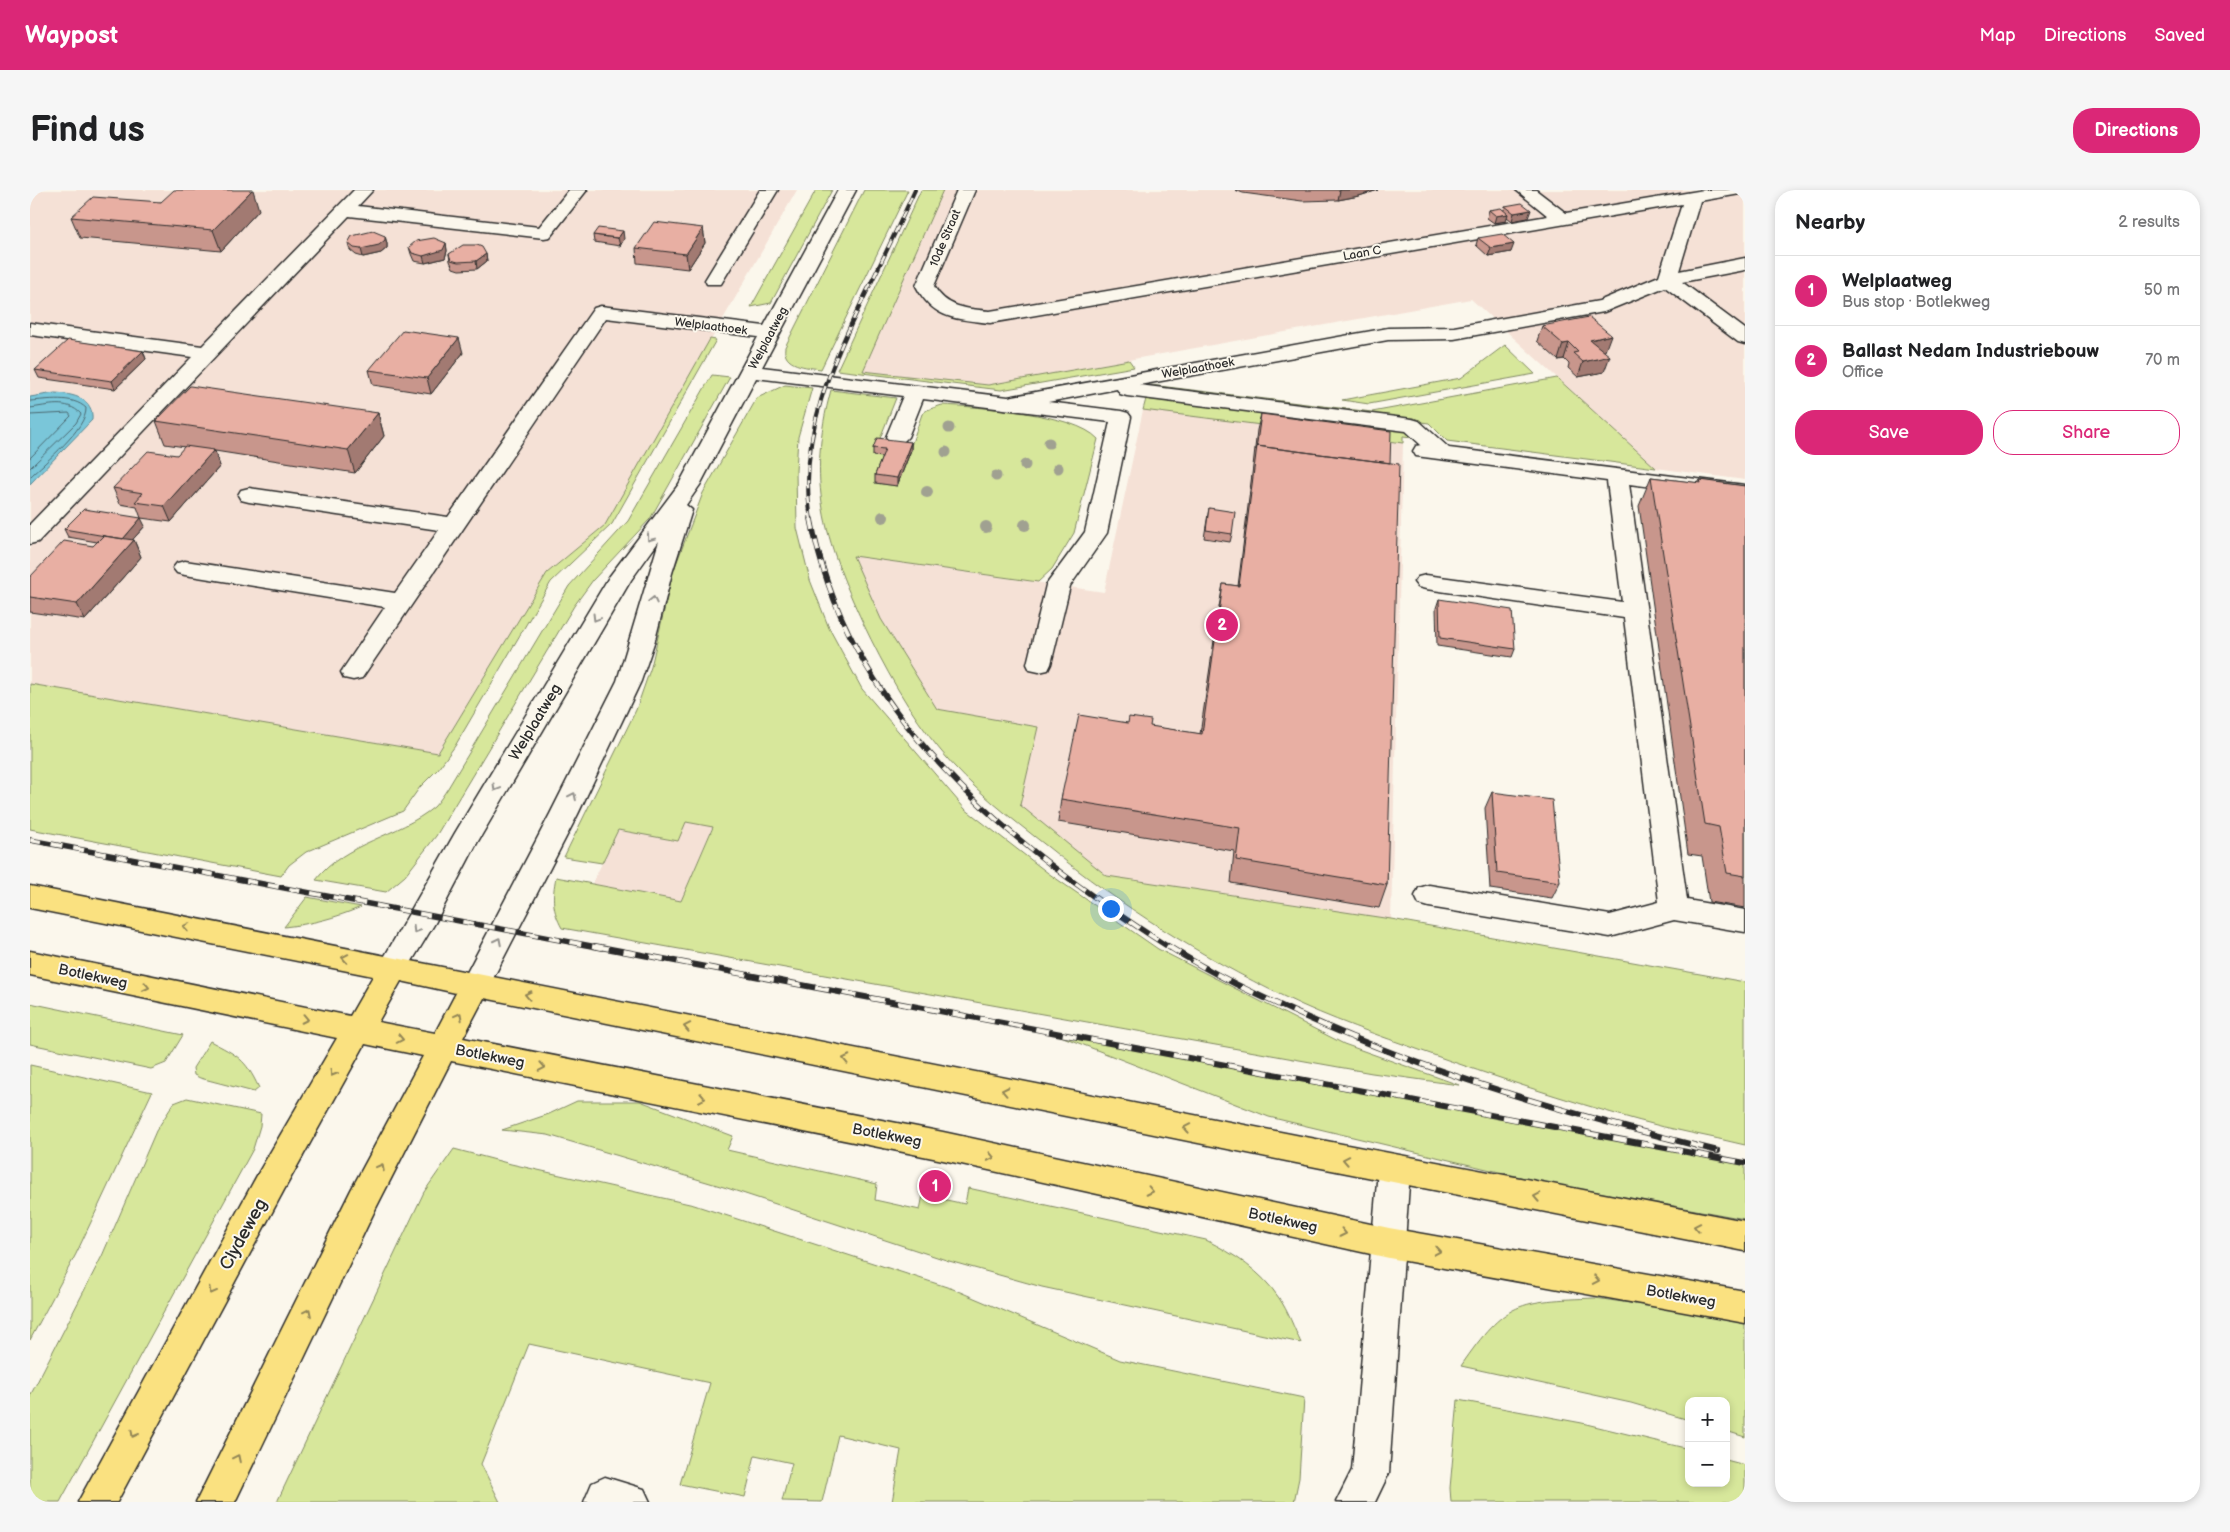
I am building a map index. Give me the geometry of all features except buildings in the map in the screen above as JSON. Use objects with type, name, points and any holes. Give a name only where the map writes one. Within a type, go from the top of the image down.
[{"type":"main road","points":[[30,898],[476,984],[1394,1170],[1745,1236]]},
{"type":"main road","name":"Botlekweg","points":[[30,962],[357,1030],[943,1146],[1389,1243],[1745,1307]]},
{"type":"main road","name":"Clydeweg","points":[[96,1502],[393,968]]},
{"type":"main road","points":[[215,1502],[363,1200],[476,984]]},
{"type":"street","points":[[30,537],[364,190]]},
{"type":"street","points":[[345,210],[544,233],[578,190]]},
{"type":"street","points":[[714,280],[769,190]]},
{"type":"street","name":"Welplaatweg","points":[[393,968],[425,915],[465,840],[621,576],[689,485],[847,190]]},
{"type":"street","name":"10de Straat","points":[[925,286],[966,190]]},
{"type":"street","points":[[1525,190],[1562,219]]},
{"type":"street","name":"Laan C","points":[[925,286],[930,299],[954,313],[990,317],[1734,190]]},
{"type":"street","points":[[1693,197],[1667,279],[1745,338]]},
{"type":"street","name":"Welplaathoek","points":[[1008,403],[1388,334],[1454,333],[1604,306],[1667,279],[1745,264]]},
{"type":"street","name":"Welplaathoek","points":[[454,525],[601,312],[771,333]]},
{"type":"street","points":[[30,329],[207,353]]},
{"type":"street","name":"Welplaathoek","points":[[750,371],[1121,417],[1096,532],[1058,585],[1039,664]]},
{"type":"street","points":[[1099,386],[1412,425],[1442,453]]},
{"type":"street","points":[[898,437],[915,392]]},
{"type":"street","points":[[1419,450],[1745,492]]},
{"type":"street","points":[[1618,475],[1674,909]]},
{"type":"street","name":"Welplaatweg","points":[[476,984],[630,681],[644,640],[660,572],[689,485]]},
{"type":"street","points":[[249,495],[454,525],[353,672]]},
{"type":"street","points":[[185,568],[401,602]]},
{"type":"street","points":[[1426,582],[1636,612]]},
{"type":"street","points":[[1429,896],[1610,926],[1674,909],[1745,921]]},
{"type":"street","points":[[1355,1502],[1370,1473],[1394,1170]]},
{"type":"street","points":[[602,1502],[605,1496],[631,1502]]},
{"type":"shaded area","points":[[30,190],[797,190],[605,525],[547,573],[438,753],[30,684]]},
{"type":"shaded area","points":[[943,190],[1745,190],[1745,480],[1656,468],[1471,299],[988,385],[863,371]]},
{"type":"shaded area","points":[[1143,410],[1403,443],[1391,919],[1107,876],[1020,805],[1038,727],[937,709],[881,619],[853,556],[1104,592]]},
{"type":"shaded area","points":[[686,822],[713,826],[681,901],[592,884],[618,830],[677,841]]},
{"type":"green space","points":[[816,190],[832,190],[771,303],[751,307]]},
{"type":"green space","points":[[864,190],[908,190],[821,369],[791,362],[785,353],[785,347]]},
{"type":"green space","points":[[921,190],[943,190],[863,371],[988,385],[1129,360],[1134,367],[1001,390],[837,370]]},
{"type":"green space","points":[[710,339],[716,340],[612,524],[551,582],[455,746],[438,769],[420,787],[403,811],[306,852],[289,865],[281,876],[30,829],[30,684],[438,753],[547,573],[605,525]]},
{"type":"green space","points":[[1505,345],[1535,374],[1369,404],[1342,400],[1461,378]]},
{"type":"green space","points":[[712,375],[730,377],[650,519],[593,580],[574,606],[436,836],[405,876],[386,892],[316,880],[328,867],[342,857],[420,817],[438,803],[569,586],[628,521]]},
{"type":"green space","points":[[1557,378],[1656,468],[1447,441],[1429,423],[1150,389],[1151,385],[1372,412]]},
{"type":"green space","points":[[785,385],[812,388],[798,437],[796,471],[797,528],[810,580],[829,628],[862,689],[965,809],[1048,873],[1158,949],[1344,1044],[1459,1085],[1372,1073],[562,928],[556,915],[554,903],[556,877],[681,901],[713,827],[686,822],[678,841],[618,830],[602,863],[564,857],[636,710],[651,667],[673,572],[703,493],[757,398]]},
{"type":"green space","points":[[831,390],[896,398],[873,456],[886,457],[876,483],[897,486],[922,414],[927,410],[942,405],[1001,410],[1048,417],[1086,430],[1098,439],[1074,533],[1052,569],[1038,582],[853,556],[881,619],[937,709],[1038,727],[1020,805],[1107,876],[1391,919],[1745,982],[1745,1145],[1650,1124],[1557,1096],[1390,1039],[1302,1005],[1222,965],[1162,929],[1104,890],[1006,814],[965,778],[918,721],[880,656],[849,593],[829,536],[820,482],[820,453]]},
{"type":"green space","points":[[1146,399],[1411,432],[1411,437],[1403,436],[1403,443],[1143,410]]},
{"type":"green space","points":[[307,897],[361,907],[323,920],[284,927]]},
{"type":"green space","points":[[30,1003],[183,1035],[166,1063],[151,1069],[30,1044]]},
{"type":"green space","points":[[1058,1035],[1412,1099],[1745,1165],[1745,1219],[1537,1181],[1269,1117]]},
{"type":"green space","points":[[210,1041],[228,1050],[240,1059],[259,1088],[254,1092],[194,1075],[193,1068]]},
{"type":"green space","points":[[30,1065],[152,1092],[76,1254],[30,1340]]},
{"type":"green space","points":[[187,1098],[261,1114],[260,1126],[253,1149],[60,1502],[30,1502],[30,1396],[102,1256],[156,1131],[174,1103]]},
{"type":"green space","points":[[577,1101],[640,1101],[733,1136],[727,1150],[877,1184],[875,1200],[920,1210],[923,1195],[965,1204],[968,1188],[1206,1240],[1237,1257],[1272,1288],[1288,1314],[1301,1343],[1042,1287],[949,1261],[727,1188],[548,1135],[502,1130],[549,1114]]},
{"type":"green space","points":[[454,1149],[511,1164],[694,1205],[953,1289],[1120,1360],[1304,1398],[1299,1478],[1294,1502],[892,1502],[901,1450],[838,1435],[822,1502],[782,1501],[792,1463],[755,1455],[745,1497],[680,1484],[710,1383],[529,1344],[481,1464],[500,1502],[277,1502],[424,1192]]},
{"type":"green space","points":[[1595,1298],[1686,1311],[1745,1322],[1745,1437],[1730,1432],[1730,1397],[1685,1397],[1685,1419],[1631,1403],[1461,1366],[1490,1328],[1503,1316],[1516,1308],[1531,1303]]},
{"type":"green space","points":[[1458,1400],[1582,1423],[1685,1448],[1685,1487],[1730,1487],[1730,1461],[1745,1465],[1745,1502],[1451,1502],[1450,1488]]},
{"type":"water","points":[[55,393],[75,396],[86,402],[92,413],[92,420],[30,484],[30,397]]},
{"type":"railway","points":[[811,520],[808,489],[809,458],[821,399],[843,342],[915,190]]},
{"type":"railway","points":[[811,519],[830,590],[860,655],[898,714],[944,769],[996,819],[1052,866],[1170,948]]},
{"type":"railway","points":[[30,840],[602,948]]},
{"type":"railway","points":[[595,946],[1745,1163]]},
{"type":"railway","points":[[1168,946],[1219,975],[1271,1001],[1356,1039],[1406,1058],[1457,1077],[1560,1109],[1718,1151]]},
{"type":"place","name":"Ballast Nedam Industriebouw","points":[[1222,625]]},
{"type":"place","name":"Welplaatweg","points":[[935,1186]]}]
